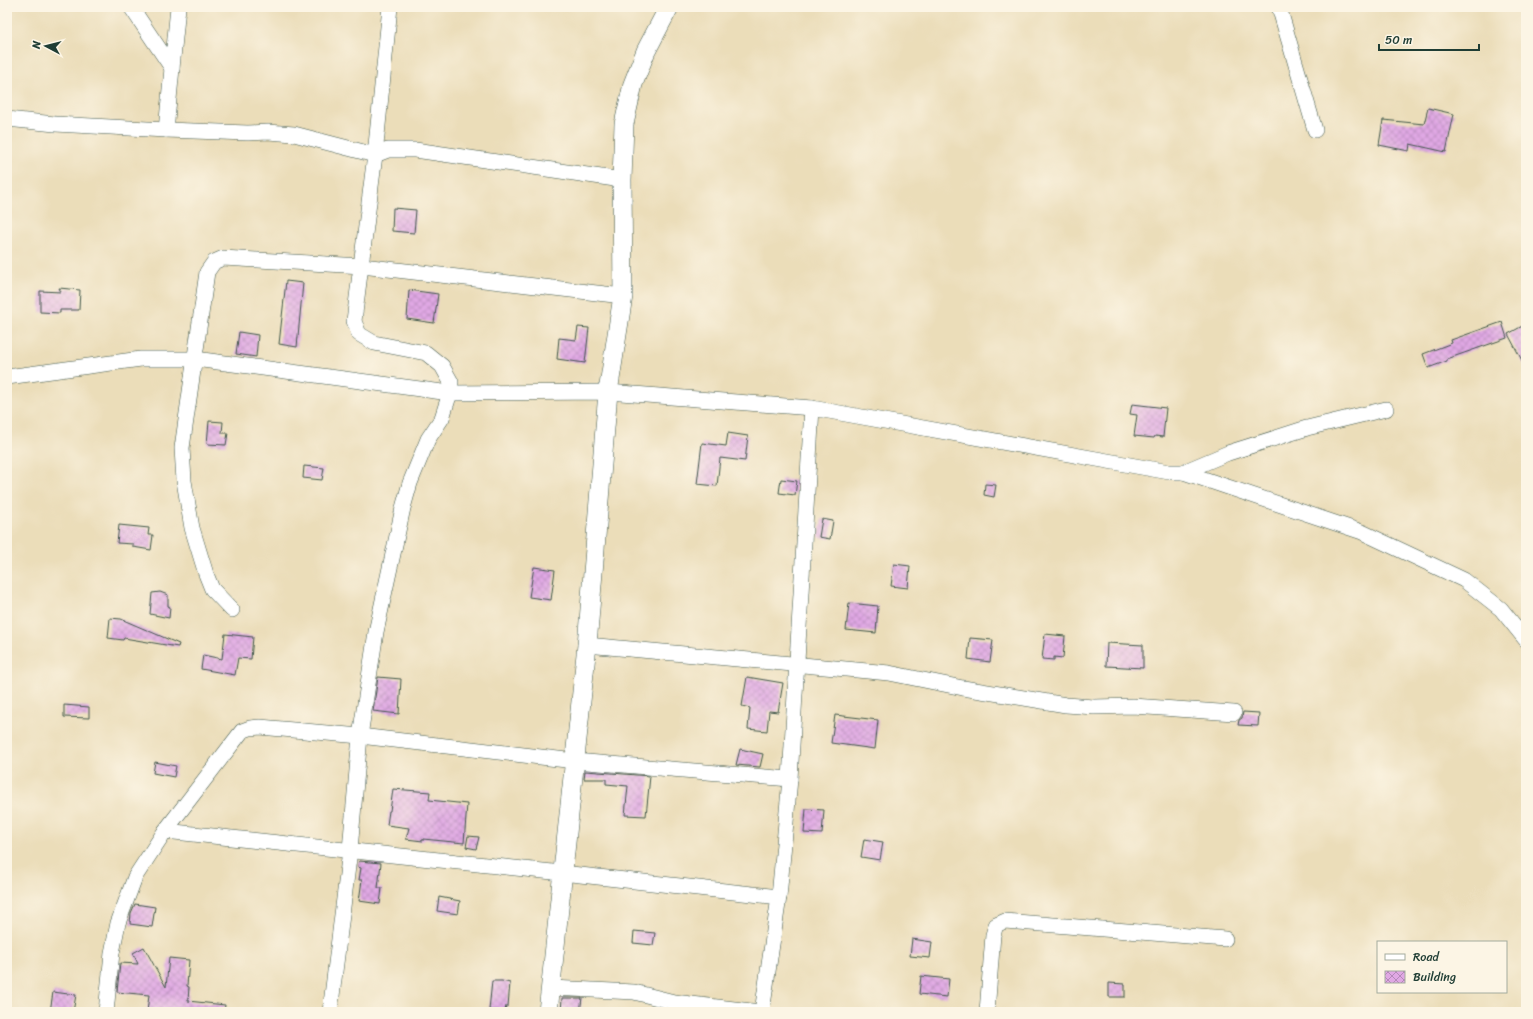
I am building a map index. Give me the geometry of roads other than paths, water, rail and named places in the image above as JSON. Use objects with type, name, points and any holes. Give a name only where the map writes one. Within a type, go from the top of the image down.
[{"type":"street","points":[[131,7],[172,68]]},
{"type":"street","points":[[166,130],[178,7]]},
{"type":"street","points":[[330,1012],[350,850],[360,736],[376,632],[403,508],[410,483],[428,439],[442,418],[450,393],[451,382],[442,366],[426,353],[374,343],[359,334],[354,321],[375,155],[390,7]]},
{"type":"street","points":[[548,1012],[587,646],[608,392],[623,296],[622,180],[624,124],[633,84],[646,51],[669,7]]},
{"type":"street","points":[[1279,7],[1315,130]]},
{"type":"street","points":[[7,119],[55,124],[166,130],[294,134],[375,155],[388,150],[415,150],[622,180]]},
{"type":"street","points":[[232,610],[212,589],[206,574],[192,528],[184,481],[182,448],[208,272],[214,262],[223,258],[362,266],[623,296]]},
{"type":"street","points":[[7,377],[141,358],[195,359],[450,393],[608,392],[812,408],[1169,472],[1183,472],[1362,532],[1464,580],[1501,609],[1526,640]]},
{"type":"street","points":[[551,988],[634,992],[674,1002],[761,1012],[779,897],[790,779],[812,408]]},
{"type":"street","points":[[1183,472],[1228,453],[1293,432],[1386,409]]},
{"type":"street","points":[[587,646],[889,673],[963,688],[1066,705],[1094,707],[1133,706],[1234,712]]},
{"type":"street","points":[[106,1012],[112,952],[118,923],[135,876],[165,831],[242,731],[250,728],[260,727],[360,736],[575,761],[790,779]]},
{"type":"street","points":[[165,831],[779,897]]},
{"type":"street","points":[[987,1012],[993,935],[996,925],[1005,921],[1225,939]]}]
